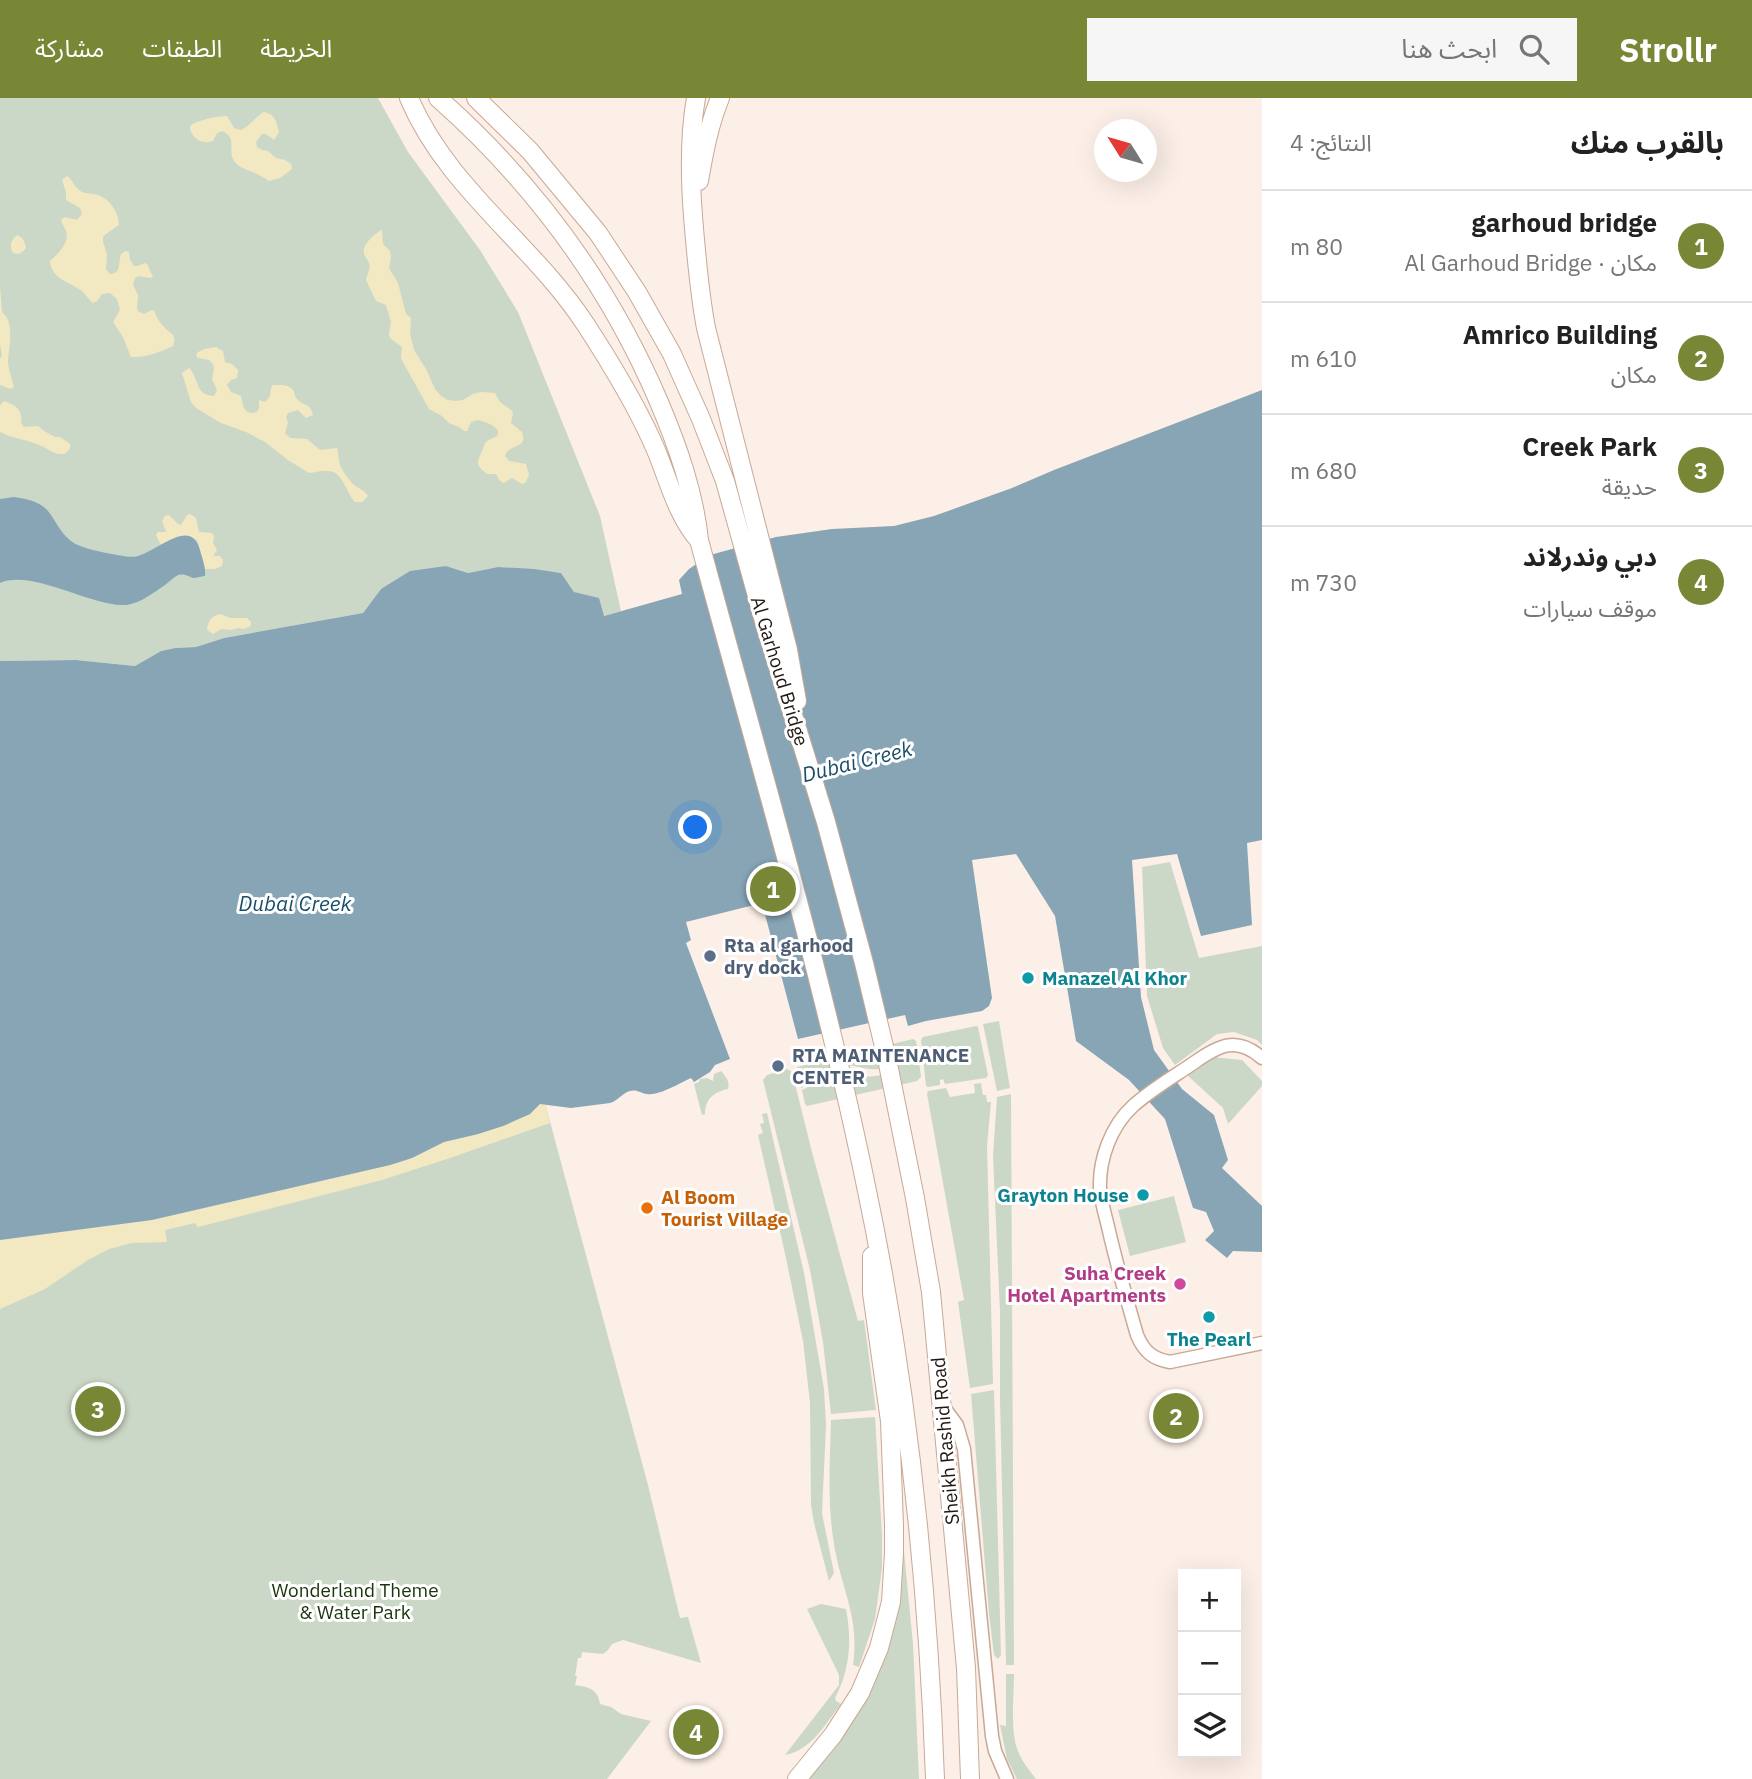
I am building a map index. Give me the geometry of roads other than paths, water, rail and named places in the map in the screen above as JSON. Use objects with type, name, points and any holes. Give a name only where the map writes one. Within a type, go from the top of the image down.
[{"type":"highway","points":[[409,98],[418,120],[458,177],[538,262],[583,321],[637,411],[663,465],[683,519],[699,540]]},
{"type":"highway","points":[[438,98],[478,135],[524,184],[585,264],[620,322],[671,432],[691,489],[699,540]]},
{"type":"highway","name":"Al Garhoud Bridge","points":[[476,98],[553,177],[598,233],[637,292],[672,354],[701,419],[725,481],[766,628],[826,822],[876,1011],[897,1106]]},
{"type":"highway","points":[[696,98],[691,149],[691,195],[695,263],[702,307],[788,650],[797,702],[798,729]]},
{"type":"highway","points":[[693,219],[705,146],[720,98]]},
{"type":"highway","name":"Sheikh Rashid Road","points":[[699,540],[815,967],[851,1116],[876,1236],[897,1351],[914,1490],[928,1647],[935,1779]]},
{"type":"highway","name":"Sheikh Rashid Road","points":[[897,1106],[931,1292],[966,1668],[970,1779]]},
{"type":"highway","points":[[797,1779],[843,1722],[860,1693],[879,1648],[891,1602],[894,1553],[890,1421],[871,1279],[872,1250],[876,1236]]},
{"type":"street","points":[[1262,1058],[1253,1051],[1234,1045],[1214,1049],[1133,1107],[1107,1145],[1102,1162],[1100,1188],[1116,1260],[1141,1346],[1149,1354],[1170,1362],[1262,1343]]},
{"type":"street","points":[[943,1406],[957,1425],[964,1449],[992,1736],[1007,1779]]},
{"type":"water","name":"Dubai Creek","points":[[1262,390],[1262,840],[1247,843],[1252,925],[1201,936],[1177,854],[1132,860],[1141,997],[1154,1050],[1182,1089],[1214,1115],[1228,1160],[1222,1168],[1262,1206],[1262,1252],[1233,1251],[1227,1258],[1205,1240],[1214,1231],[1206,1212],[1193,1208],[1165,1119],[1129,1080],[1076,1041],[1055,916],[1016,854],[972,860],[992,998],[989,1006],[982,1011],[908,1026],[905,1015],[798,1039],[762,903],[686,922],[691,940],[686,943],[730,1059],[715,1065],[710,1072],[694,1082],[691,1078],[652,1094],[630,1091],[610,1103],[571,1108],[540,1104],[530,1114],[503,1126],[444,1142],[412,1158],[390,1165],[152,1220],[0,1240],[0,661],[76,660],[135,666],[161,651],[196,647],[224,638],[363,613],[381,589],[410,571],[446,566],[468,573],[498,567],[561,573],[574,592],[599,598],[604,616],[682,594],[679,580],[689,569],[710,555],[776,537],[832,529],[894,526],[934,516]]},
{"type":"water","points":[[14,497],[41,505],[67,538],[80,546],[100,552],[136,557],[174,538],[189,536],[196,541],[200,550],[205,576],[194,578],[178,575],[145,598],[128,605],[108,603],[27,580],[0,583],[0,499]]},
{"type":"place","name":"garhoud bridge","points":[[773,889]]},
{"type":"place","name":"Rta al garhood dry dock","points":[[710,956]]},
{"type":"place","name":"Manazel Al Khor","points":[[1028,978]]},
{"type":"place","name":"RTA MAINTENANCE CENTER","points":[[778,1066]]},
{"type":"place","name":"Grayton House","points":[[1143,1195]]},
{"type":"place","name":"Al Boom Tourist Village","points":[[647,1208]]},
{"type":"place","name":"Suha Creek Hotel Apartments","points":[[1180,1284]]},
{"type":"place","name":"The Pearl","points":[[1209,1317]]},
{"type":"place","name":"Creek Park","points":[[98,1409]]},
{"type":"place","name":"Amrico Building","points":[[1176,1416]]},
{"type":"place","name":"دبي وندرلاند","points":[[696,1732]]},
{"type":"park label","name":"Wonderland Theme & Water Park","points":[[355,1601]]}]
